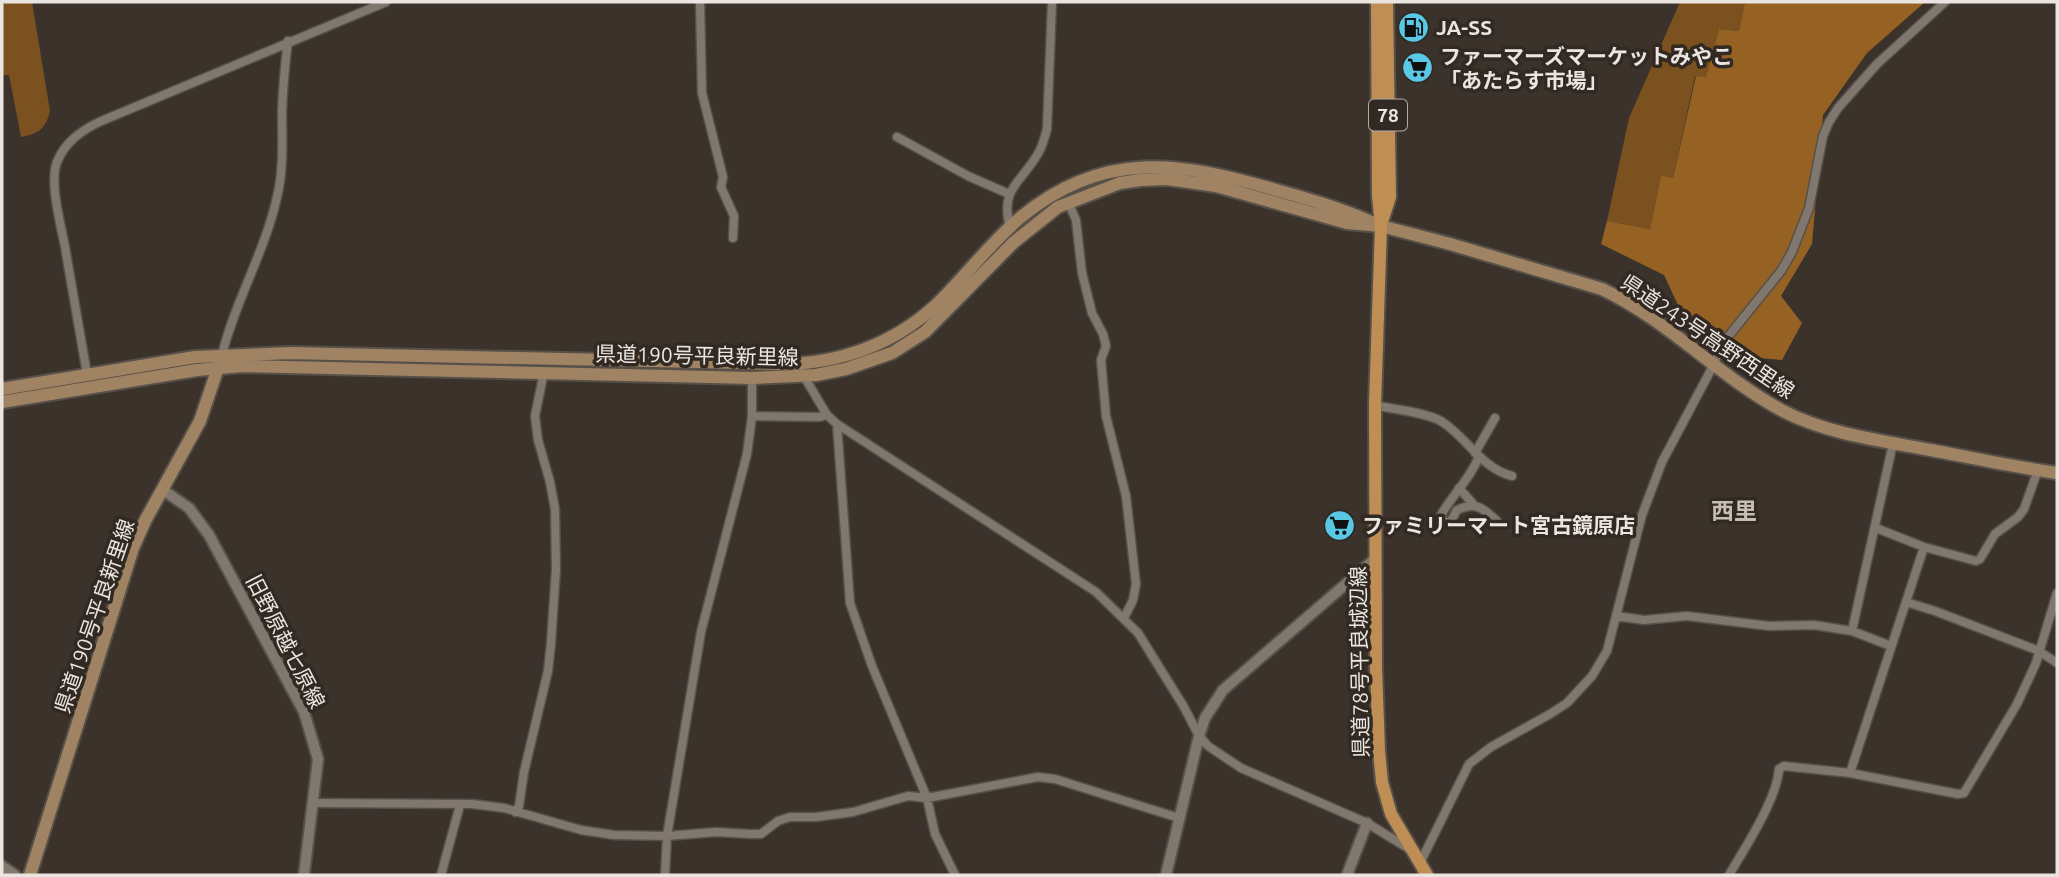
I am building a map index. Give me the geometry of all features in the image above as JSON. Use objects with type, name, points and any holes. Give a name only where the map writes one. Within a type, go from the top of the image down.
[{"type":"main road","name":"県道78号平良城辺線","points":[[1377,2],[1378,196],[1381,226],[1375,405],[1379,751],[1382,782],[1391,814],[1427,875]]},
{"type":"main road","name":"県道78号平良城辺線","points":[[1381,226],[1390,197],[1387,2]]},
{"type":"main road","name":"県道190号平良新里線","points":[[220,361],[256,366],[752,378],[800,370],[879,345],[938,303],[1010,228],[1048,198],[1073,184],[1100,174],[1132,168],[1186,168],[1248,182],[1347,211],[1381,226]]},
{"type":"main road","name":"県道190号平良新里線","points":[[220,361],[291,353],[800,370],[846,369],[876,360],[925,332],[1027,229],[1068,202],[1120,183],[1167,179],[1216,186],[1347,223],[1381,226]]},
{"type":"main road","name":"県道243号高野西里線","points":[[1381,226],[1602,289],[1658,321],[1713,366],[1786,412],[1821,425],[1893,443],[2057,472]]},
{"type":"main road","name":"県道190号平良新里線","points":[[30,875],[133,548],[200,421],[220,361]]},
{"type":"main road","points":[[2,389],[87,374],[220,361]]},
{"type":"main road","points":[[2,402],[220,361]]},
{"type":"street","points":[[87,374],[57,200],[55,171],[63,151],[81,131],[288,41],[386,2]]},
{"type":"street","points":[[700,2],[702,93],[723,177],[721,187],[733,216],[733,238]]},
{"type":"street","points":[[1010,228],[1005,209],[1009,194],[1041,150],[1047,130],[1052,2]]},
{"type":"street","points":[[800,370],[827,415],[837,424],[1096,592],[1138,633],[1199,736],[1208,746],[1241,768],[1367,823],[1417,858],[1469,764],[1491,747],[1567,703],[1592,676],[1607,651],[1648,495],[1662,461],[1723,343],[1781,271],[1792,252],[1809,208],[1823,136],[1838,108],[1877,64],[1945,2]]},
{"type":"street","points":[[220,361],[230,322],[259,254],[278,195],[288,41]]},
{"type":"street","points":[[897,137],[968,176],[1009,194]]},
{"type":"street","points":[[1068,202],[1076,220],[1088,300],[1106,346],[1101,360],[1106,416],[1126,496],[1136,584],[1133,600],[1124,618]]},
{"type":"street","points":[[515,812],[519,806],[524,772],[548,671],[556,569],[555,509],[551,482],[538,440],[535,416],[544,372]]},
{"type":"street","points":[[665,875],[667,836],[701,632],[747,454],[752,416],[752,378]]},
{"type":"street","points":[[1375,405],[1441,421],[1497,472],[1512,476]]},
{"type":"street","points":[[752,416],[827,415]]},
{"type":"street","points":[[1495,418],[1477,454],[1474,470],[1441,515],[1444,522],[1450,523],[1457,510],[1474,505],[1482,506],[1497,521]]},
{"type":"street","points":[[837,424],[850,603],[872,666],[927,798],[935,834],[955,875]]},
{"type":"street","points":[[1852,631],[1893,443]]},
{"type":"street","points":[[1875,528],[1970,561],[1980,559],[1995,534],[2018,517],[2024,509],[2038,470]]},
{"type":"street","points":[[1459,488],[1474,505]]},
{"type":"street","name":"旧野原越七原線","points":[[163,490],[189,508],[209,536],[304,712],[318,758],[304,875]]},
{"type":"street","points":[[1850,773],[1924,547]]},
{"type":"street","points":[[1166,875],[1199,736],[1205,718],[1223,690],[1376,558]]},
{"type":"street","points":[[1730,875],[1765,810],[1779,777],[1779,769],[1784,765],[1850,773],[1964,793],[2017,704],[2036,663],[2057,593]]},
{"type":"street","points":[[1906,602],[2039,651],[2057,663]]},
{"type":"street","points":[[1616,615],[1644,620],[1687,616],[1769,626],[1814,625],[1852,631],[1891,646]]},
{"type":"street","points":[[313,803],[472,804],[504,808],[597,834],[761,834],[778,821],[790,817],[817,817],[853,812],[908,796],[927,798],[1038,777],[1055,779],[1179,818]]},
{"type":"street","points":[[441,875],[460,805]]},
{"type":"street","points":[[1347,875],[1367,823]]},
{"type":"street","points":[[2,866],[15,875]]},
{"type":"shaded area","points":[[2,2],[32,2],[50,111],[41,129],[21,137],[9,75],[2,75]]},
{"type":"shaded area","points":[[1680,2],[1745,2],[1739,31],[1719,29],[1706,78],[1695,76],[1673,178],[1661,177],[1650,229],[1607,221],[1629,118]]},
{"type":"shaded area","points":[[1745,2],[1925,2],[1867,53],[1823,115],[1812,244],[1781,296],[1802,323],[1782,360],[1735,356],[1678,305],[1664,275],[1601,244],[1607,221],[1650,229],[1661,176],[1673,178],[1696,76],[1706,77],[1719,29],[1739,31]]},
{"type":"place","name":"JA-SS","points":[[1413,27]]},
{"type":"place","name":"ファーマーズマーケットみやこ 「あたらす市場」","points":[[1417,68]]},
{"type":"place","name":"ファミリーマート宮古鏡原店","points":[[1339,525]]},
{"type":"district","name":"西里","points":[[1734,510]]}]
